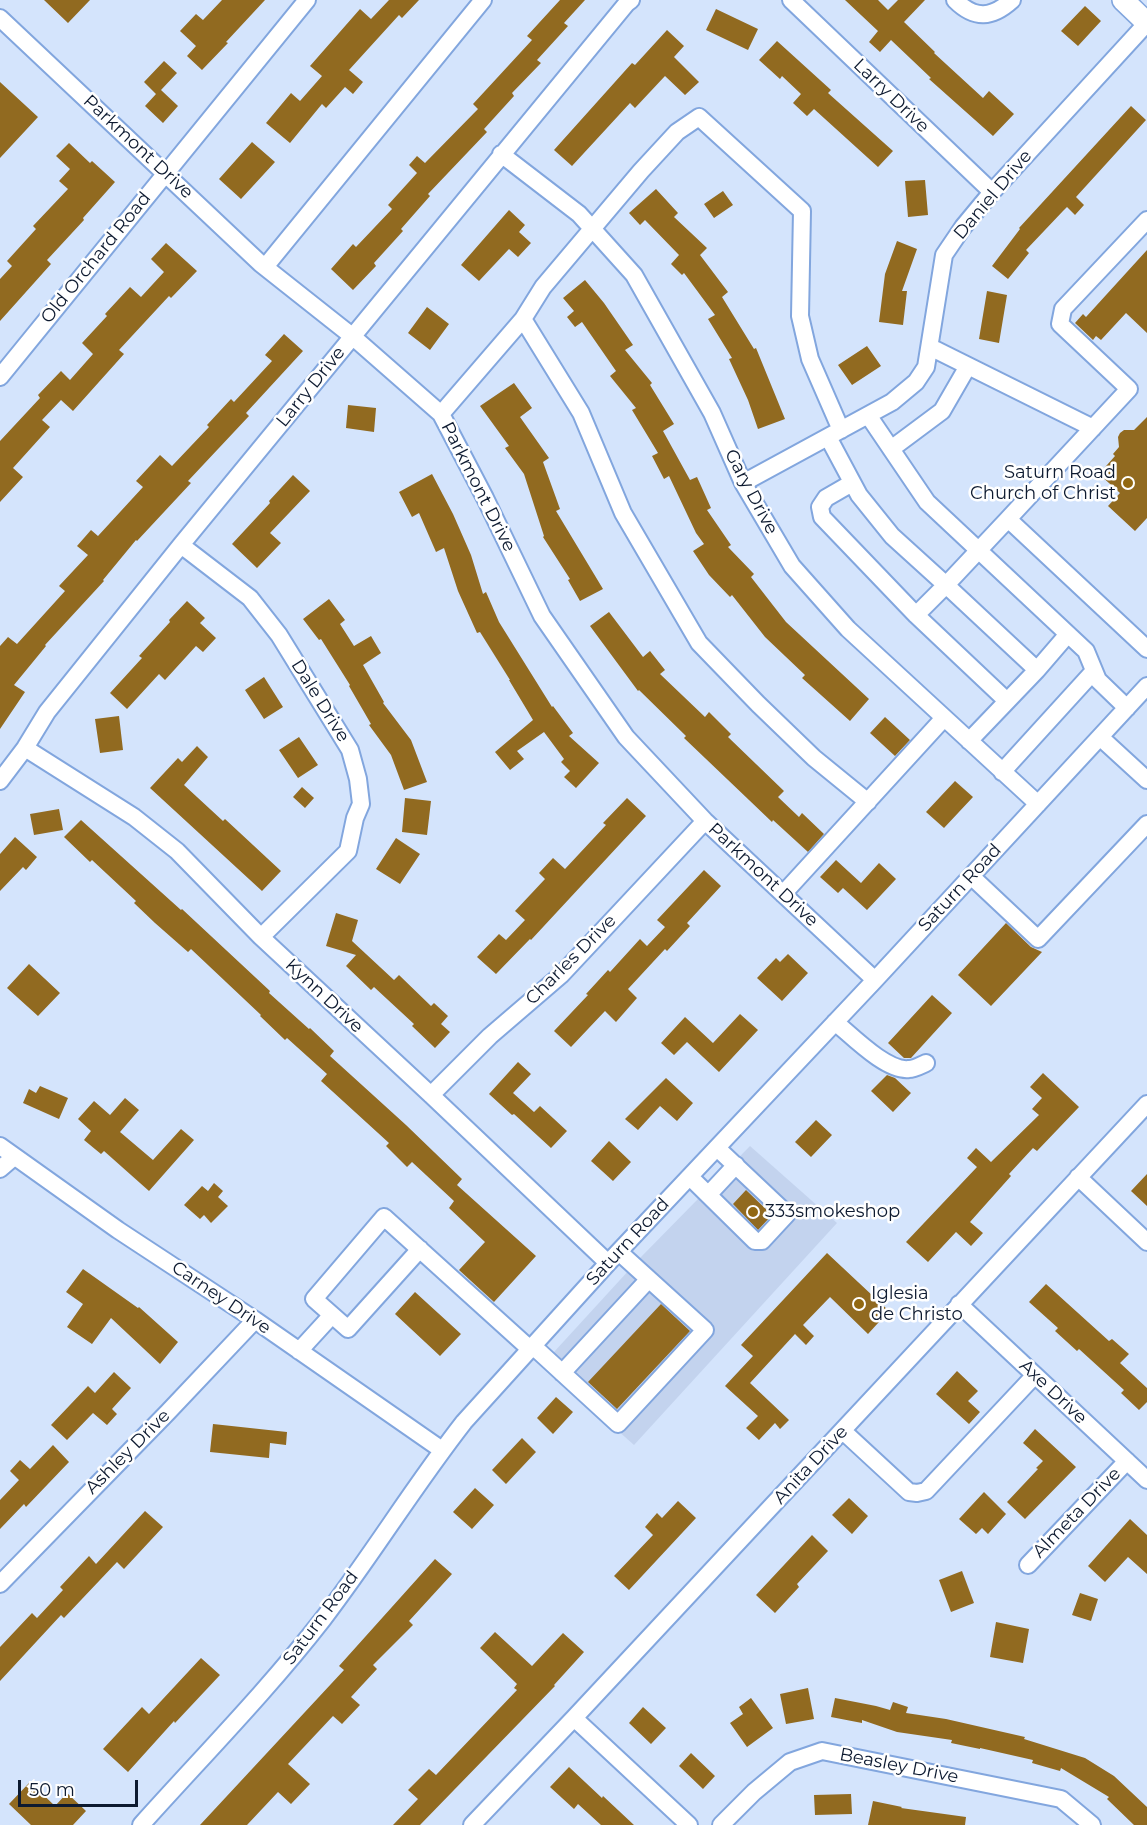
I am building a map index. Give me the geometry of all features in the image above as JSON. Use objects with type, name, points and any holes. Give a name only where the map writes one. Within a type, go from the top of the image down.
[{"type":"main road","points":[[1123,0],[1147,23]]},
{"type":"street","name":"Old Orchard Road","points":[[0,377],[307,0]]},
{"type":"street","points":[[265,267],[483,0]]},
{"type":"street","name":"Larry Drive","points":[[0,781],[48,712],[181,545],[501,154],[631,0]]},
{"type":"street","name":"Larry Drive","points":[[791,0],[992,192]]},
{"type":"street","points":[[955,0],[964,9],[984,14],[1001,10],[1012,0]]},
{"type":"street","name":"Parkmont Drive","points":[[0,18],[265,267],[352,336],[441,414],[486,498],[542,616],[626,737],[705,821],[875,980]]},
{"type":"street","name":"Daniel Drive","points":[[743,483],[892,402],[916,382],[926,367],[945,255],[963,227],[992,192],[1147,23]]},
{"type":"street","points":[[441,414],[524,319],[543,287],[592,228],[677,132],[699,117],[802,211],[800,316],[810,359],[852,483],[859,495],[892,536],[1037,670]]},
{"type":"street","name":"Gary Drive","points":[[501,154],[579,214],[634,275],[712,413],[743,483],[792,566],[848,629],[1038,804]]},
{"type":"street","points":[[916,615],[1129,389],[1060,324],[1063,309],[1147,220]]},
{"type":"street","points":[[524,319],[581,413],[623,513],[699,643],[814,758],[868,802]]},
{"type":"street","points":[[930,347],[1093,428]]},
{"type":"street","points":[[891,449],[942,411],[968,366]]},
{"type":"street","points":[[868,415],[927,501],[1086,651],[1098,680],[1127,708]]},
{"type":"street","points":[[852,483],[826,498],[820,507],[822,517],[916,615],[1007,701]]},
{"type":"street","points":[[1008,519],[1147,649]]},
{"type":"street","name":"Dale Drive","points":[[181,545],[250,598],[279,635],[350,750],[358,779],[361,804],[355,818],[348,851],[261,937]]},
{"type":"street","points":[[969,741],[1068,634]]},
{"type":"street","points":[[1002,772],[1094,671]]},
{"type":"street","name":"Saturn Road","points":[[141,1825],[273,1679],[323,1618],[464,1422],[614,1257],[1147,686]]},
{"type":"street","points":[[783,894],[944,718]]},
{"type":"street","points":[[1100,737],[1147,780]]},
{"type":"street","name":"Kynn Drive","points":[[25,748],[134,817],[177,851],[261,937],[431,1095],[614,1257],[649,1279],[705,1330],[618,1424],[562,1373]]},
{"type":"street","name":"Charles Drive","points":[[431,1095],[490,1036],[561,975],[705,821]]},
{"type":"street","points":[[971,876],[1038,939],[1147,824]]},
{"type":"street","points":[[835,1022],[878,1058],[893,1066],[908,1070],[926,1063]]},
{"type":"street","name":"Anita Drive","points":[[480,1822],[574,1718],[1147,1104]]},
{"type":"street","name":"Carney Drive","points":[[0,1146],[118,1230],[255,1320],[442,1450]]},
{"type":"street","points":[[690,1177],[755,1241],[762,1241],[787,1214],[717,1148]]},
{"type":"street","points":[[0,1169],[14,1157]]},
{"type":"street","points":[[708,1195],[736,1166]]},
{"type":"street","points":[[1078,1177],[1147,1242]]},
{"type":"street","points":[[420,1249],[348,1329],[315,1299],[384,1216],[562,1373],[649,1279]]},
{"type":"street","name":"Axe Drive","points":[[959,1304],[1147,1480]]},
{"type":"street","points":[[299,1351],[332,1315]]},
{"type":"street","name":"Ashley Drive","points":[[0,1584],[255,1320]]},
{"type":"street","points":[[843,1431],[909,1492],[926,1491],[1035,1375]]},
{"type":"street","name":"Almeta Drive","points":[[1028,1565],[1127,1461]]},
{"type":"street","points":[[574,1718],[689,1825]]},
{"type":"street","name":"Beasley Drive","points":[[721,1825],[754,1792],[790,1762],[822,1751],[1061,1799],[1092,1825]]},
{"type":"shaded area","points":[[750,1146],[837,1223],[634,1445],[543,1364],[641,1257]]},
{"type":"building","points":[[44,0],[90,0],[68,23]]},
{"type":"building","points":[[222,0],[265,0],[202,70],[187,56],[196,46],[180,31],[196,14],[203,20]]},
{"type":"building","points":[[389,0],[419,0],[402,18],[399,15],[349,70],[363,82],[353,94],[345,87],[326,108],[322,104],[290,143],[266,123],[291,93],[300,101],[322,76],[310,66],[360,9],[371,19]]},
{"type":"building","points":[[560,0],[585,0],[564,23],[568,26],[537,60],[541,63],[512,93],[514,96],[484,129],[487,132],[428,194],[430,196],[401,229],[403,231],[374,263],[376,266],[353,290],[331,269],[353,244],[356,247],[392,209],[388,205],[417,173],[409,165],[417,156],[425,163],[478,109],[473,104],[532,40],[527,36]]},
{"type":"building","points":[[845,0],[878,0],[888,10],[898,0],[925,0],[904,22],[983,98],[989,91],[1014,114],[993,136],[929,79],[931,78],[891,40],[880,52],[869,42],[878,31]]},
{"type":"building","points":[[1085,6],[1101,21],[1078,46],[1061,31]]},
{"type":"building","points":[[716,9],[758,29],[748,50],[706,30]]},
{"type":"building","points":[[667,30],[684,46],[674,57],[699,82],[685,95],[665,76],[635,108],[630,103],[572,166],[554,150],[632,63],[635,65]]},
{"type":"building","points":[[777,41],[831,90],[828,93],[893,151],[878,167],[814,109],[807,116],[793,103],[801,94],[782,76],[780,79],[759,60]]},
{"type":"building","points":[[164,61],[177,73],[161,90],[178,106],[163,123],[145,106],[156,94],[144,82]]},
{"type":"building","points":[[0,82],[38,117],[0,158]]},
{"type":"building","points":[[1131,106],[1146,120],[1076,197],[1084,205],[1075,215],[1067,207],[1026,250],[1029,253],[1008,279],[992,266],[1019,228]]},
{"type":"building","points":[[252,142],[275,162],[241,199],[219,179]]},
{"type":"building","points":[[69,143],[115,182],[47,260],[51,264],[0,321],[0,279],[12,266],[7,261],[36,229],[33,226],[68,189],[59,181],[70,169],[56,156]]},
{"type":"building","points":[[925,180],[928,215],[908,217],[905,181]]},
{"type":"building","points":[[656,189],[678,213],[674,217],[707,248],[700,255],[728,292],[722,297],[754,349],[756,348],[785,419],[758,429],[748,400],[729,359],[732,358],[708,319],[715,315],[684,273],[682,275],[671,264],[679,255],[645,220],[640,225],[629,213]]},
{"type":"building","points":[[723,191],[733,205],[714,218],[704,204]]},
{"type":"building","points":[[509,210],[525,225],[519,232],[531,243],[518,257],[509,249],[479,281],[461,265]]},
{"type":"building","points":[[897,241],[917,249],[902,291],[907,291],[903,325],[879,322],[885,274]]},
{"type":"building","points":[[166,243],[197,271],[171,298],[169,296],[119,350],[124,354],[73,411],[61,400],[42,420],[50,427],[13,468],[23,477],[0,502],[0,441],[40,398],[38,395],[61,371],[70,380],[93,354],[82,343],[130,287],[141,297],[164,272],[151,259]]},
{"type":"building","points":[[1147,250],[1147,333],[1126,313],[1101,340],[1096,336],[1093,340],[1075,323],[1083,314],[1086,317]]},
{"type":"building","points":[[585,280],[633,345],[625,350],[652,383],[650,385],[674,424],[663,431],[690,480],[697,477],[711,508],[707,510],[731,545],[728,547],[754,574],[751,577],[786,622],[869,699],[850,721],[802,678],[805,675],[765,637],[732,595],[730,597],[709,575],[693,551],[704,544],[696,533],[669,476],[664,479],[652,456],[658,453],[632,410],[636,408],[610,376],[616,371],[582,322],[575,327],[567,317],[574,311],[563,298]]},
{"type":"building","points":[[987,291],[1007,295],[999,343],[979,339]]},
{"type":"building","points":[[427,307],[449,324],[430,350],[408,333]]},
{"type":"building","points":[[284,334],[303,351],[246,413],[249,416],[188,481],[191,483],[136,540],[104,581],[45,645],[14,685],[25,692],[0,729],[0,646],[8,637],[17,644],[65,591],[59,586],[88,555],[77,546],[91,530],[98,536],[143,487],[136,481],[160,455],[172,466],[209,427],[207,425],[231,399],[234,402],[272,361],[265,355]]},
{"type":"building","points":[[867,346],[881,366],[852,385],[838,365]]},
{"type":"building","points":[[514,383],[532,408],[520,417],[549,458],[543,462],[560,509],[556,511],[603,589],[580,601],[568,580],[570,579],[543,537],[524,474],[505,448],[509,446],[480,406]]},
{"type":"building","points":[[348,405],[376,408],[374,432],[346,428]]},
{"type":"building","name":"Saturn Road Church of Christ","points":[[1147,417],[1147,518],[1135,531],[1108,506],[1120,493],[1099,474],[1115,456],[1113,454],[1119,447],[1120,433],[1124,430],[1134,430]]},
{"type":"building","points":[[432,474],[471,555],[483,594],[486,592],[499,622],[552,707],[573,733],[569,736],[599,763],[576,788],[564,777],[570,771],[561,762],[564,759],[544,732],[517,751],[524,759],[510,770],[495,752],[533,720],[480,632],[477,633],[458,591],[444,548],[436,552],[419,513],[412,517],[399,492]]},
{"type":"building","points":[[293,475],[310,491],[270,533],[281,543],[257,568],[232,544]]},
{"type":"building","points":[[329,599],[345,620],[340,624],[354,646],[371,636],[381,653],[363,665],[383,703],[411,740],[427,782],[404,790],[391,755],[369,725],[371,724],[350,685],[321,639],[319,640],[303,619]]},
{"type":"building","points":[[187,601],[205,618],[200,623],[216,638],[203,652],[196,646],[165,680],[159,674],[127,709],[110,693],[142,658],[139,656]]},
{"type":"building","points":[[609,612],[643,657],[650,651],[665,670],[660,674],[705,717],[709,712],[731,734],[728,737],[784,791],[778,797],[799,817],[802,813],[824,834],[808,852],[773,820],[772,822],[638,691],[590,626]]},
{"type":"building","points":[[264,677],[283,707],[264,719],[245,690]]},
{"type":"building","points":[[119,716],[123,750],[100,753],[95,719]]},
{"type":"building","points":[[885,717],[910,740],[895,756],[870,733]]},
{"type":"building","points":[[299,737],[318,765],[298,778],[279,750]]},
{"type":"building","points":[[197,746],[208,757],[184,785],[281,871],[262,891],[150,788],[178,758],[182,762]]},
{"type":"building","points":[[955,781],[973,797],[944,828],[926,812]]},
{"type":"building","points":[[302,787],[314,798],[305,808],[293,797]]},
{"type":"building","points":[[405,798],[431,801],[427,835],[402,832]]},
{"type":"building","points":[[627,798],[646,816],[531,940],[496,974],[477,957],[499,934],[506,940],[525,920],[515,911],[545,879],[539,873],[553,858],[565,869],[606,825],[603,823]]},
{"type":"building","points":[[59,809],[63,830],[34,835],[30,814]]},
{"type":"building","points":[[81,820],[182,909],[270,991],[269,993],[310,1028],[334,1051],[330,1056],[462,1179],[457,1185],[536,1256],[494,1302],[459,1270],[485,1242],[449,1208],[454,1201],[412,1162],[407,1167],[386,1146],[389,1143],[321,1081],[327,1074],[287,1038],[285,1040],[191,949],[188,952],[155,923],[134,903],[136,901],[64,837]]},
{"type":"building","points":[[15,837],[37,857],[26,870],[23,867],[0,891],[0,854]]},
{"type":"building","points":[[396,838],[420,854],[400,884],[376,869]]},
{"type":"building","points":[[836,860],[861,883],[879,863],[896,879],[867,910],[843,888],[838,893],[820,877]]},
{"type":"building","points":[[704,870],[721,886],[687,923],[690,926],[628,989],[637,998],[616,1022],[605,1011],[571,1047],[554,1031],[608,970],[610,972],[640,939],[647,946],[665,927],[657,920]]},
{"type":"building","points":[[336,913],[358,920],[352,941],[394,980],[399,975],[431,1006],[434,1003],[448,1016],[441,1024],[450,1032],[435,1048],[412,1026],[414,1024],[374,987],[371,990],[346,966],[356,955],[326,946]]},
{"type":"building","points":[[1006,923],[1031,947],[1042,952],[991,1006],[958,975]]},
{"type":"building","points":[[788,954],[808,973],[782,1001],[757,978],[776,958],[780,962]]},
{"type":"building","points":[[29,964],[60,993],[38,1016],[7,988]]},
{"type":"building","points":[[932,995],[952,1013],[911,1058],[904,1058],[888,1043]]},
{"type":"building","points":[[740,1014],[758,1030],[719,1072],[687,1042],[674,1055],[661,1043],[685,1017],[713,1043]]},
{"type":"building","points":[[518,1062],[531,1074],[513,1093],[534,1112],[540,1106],[567,1131],[551,1148],[489,1094]]},
{"type":"building","points":[[1043,1073],[1079,1107],[1037,1151],[1033,1148],[970,1222],[983,1233],[971,1246],[956,1232],[928,1262],[906,1242],[977,1167],[967,1158],[976,1148],[991,1162],[1039,1115],[1032,1109],[1042,1098],[1030,1087]]},
{"type":"building","points":[[887,1075],[895,1078],[911,1093],[893,1112],[871,1091]]},
{"type":"building","points":[[666,1078],[693,1103],[677,1121],[660,1106],[638,1130],[625,1119]]},
{"type":"building","points":[[40,1086],[68,1098],[59,1119],[23,1103],[29,1089],[36,1093]]},
{"type":"building","points":[[125,1098],[139,1110],[120,1132],[153,1160],[181,1129],[194,1140],[149,1191],[104,1151],[101,1154],[84,1140],[91,1131],[78,1119],[94,1101],[110,1115]]},
{"type":"building","points":[[816,1120],[832,1135],[811,1157],[795,1142]]},
{"type":"building","points":[[609,1141],[631,1162],[613,1181],[591,1161]]},
{"type":"building","points":[[1147,1174],[1147,1206],[1131,1191]]},
{"type":"building","points":[[214,1183],[223,1191],[218,1197],[228,1206],[211,1223],[204,1215],[200,1219],[184,1205],[202,1186],[208,1191]]},
{"type":"building","points":[[746,1190],[772,1215],[758,1230],[733,1204]]},
{"type":"building","name":"Iglesia de Christo","points":[[827,1253],[889,1311],[868,1334],[830,1297],[803,1325],[814,1336],[806,1345],[795,1334],[750,1383],[789,1420],[780,1429],[775,1423],[759,1440],[746,1428],[758,1416],[725,1386],[753,1356],[741,1345]]},
{"type":"building","points":[[83,1269],[139,1307],[178,1342],[160,1364],[111,1318],[92,1344],[67,1327],[83,1304],[66,1292]]},
{"type":"building","points":[[1046,1284],[1109,1341],[1112,1339],[1129,1354],[1120,1363],[1147,1388],[1147,1402],[1139,1410],[1121,1393],[1124,1390],[1079,1349],[1077,1351],[1055,1331],[1058,1328],[1029,1302]]},
{"type":"building","points":[[415,1292],[461,1334],[440,1356],[395,1314]]},
{"type":"building","points":[[661,1304],[690,1331],[617,1409],[588,1382]]},
{"type":"building","points":[[957,1371],[978,1391],[968,1401],[980,1412],[969,1424],[936,1394]]},
{"type":"building","points":[[114,1372],[131,1388],[112,1409],[117,1414],[107,1425],[93,1413],[67,1440],[51,1425],[88,1386],[95,1393]]},
{"type":"building","points":[[556,1397],[573,1412],[553,1434],[537,1418]]},
{"type":"building","points":[[213,1424],[287,1432],[286,1445],[270,1443],[269,1458],[210,1452]]},
{"type":"building","points":[[1035,1429],[1076,1467],[1025,1519],[1007,1502],[1043,1461],[1023,1443]]},
{"type":"building","points":[[522,1438],[536,1452],[506,1484],[492,1470]]},
{"type":"building","points":[[53,1445],[69,1462],[26,1507],[24,1504],[0,1529],[0,1500],[19,1480],[10,1471],[20,1460],[30,1469]]},
{"type":"building","points":[[475,1488],[494,1505],[472,1529],[453,1512]]},
{"type":"building","points":[[984,1492],[1006,1514],[988,1534],[982,1528],[976,1534],[959,1519]]},
{"type":"building","points":[[849,1498],[868,1516],[852,1534],[832,1515]]},
{"type":"building","points":[[678,1501],[696,1518],[629,1590],[614,1576],[653,1535],[645,1527],[657,1513],[662,1518]]},
{"type":"building","points":[[145,1511],[163,1527],[124,1569],[117,1562],[64,1618],[61,1615],[0,1681],[0,1647],[32,1613],[37,1618],[63,1590],[60,1587],[89,1556],[96,1564]]},
{"type":"building","points":[[1130,1519],[1147,1535],[1147,1574],[1128,1557],[1105,1582],[1088,1566]]},
{"type":"building","points":[[812,1535],[828,1551],[797,1584],[799,1587],[775,1613],[756,1595]]},
{"type":"building","points":[[435,1559],[452,1574],[409,1621],[413,1625],[373,1665],[377,1669],[351,1697],[360,1705],[342,1724],[333,1716],[288,1764],[310,1784],[291,1804],[278,1792],[247,1825],[200,1825],[344,1670],[339,1666]]},
{"type":"building","points":[[962,1571],[974,1603],[951,1612],[939,1580]]},
{"type":"building","points":[[1080,1593],[1098,1599],[1091,1621],[1072,1615]]},
{"type":"building","points":[[996,1622],[1029,1629],[1023,1663],[990,1657]]},
{"type":"building","points":[[495,1632],[532,1666],[563,1633],[584,1652],[555,1686],[420,1825],[393,1825],[418,1799],[408,1790],[429,1769],[436,1775],[517,1690],[514,1688],[517,1684],[480,1648]]},
{"type":"building","points":[[201,1658],[220,1675],[128,1772],[103,1749],[142,1707],[149,1714]]},
{"type":"building","points":[[808,1688],[814,1719],[786,1724],[780,1694]]},
{"type":"building","points":[[751,1698],[773,1728],[747,1747],[730,1723],[743,1714],[739,1707]]},
{"type":"building","points":[[835,1698],[890,1710],[893,1702],[908,1707],[906,1713],[946,1719],[1025,1737],[1024,1739],[1085,1758],[1114,1776],[1147,1807],[1147,1825],[1134,1825],[1107,1799],[1109,1797],[1061,1768],[1060,1771],[1032,1763],[1033,1760],[951,1743],[952,1740],[897,1732],[862,1720],[862,1723],[831,1717]]},
{"type":"building","points":[[643,1707],[666,1728],[651,1744],[629,1723]]},
{"type":"building","points":[[691,1753],[715,1776],[703,1789],[679,1766]]},
{"type":"building","points":[[569,1767],[634,1825],[601,1825],[578,1804],[574,1809],[550,1787]]},
{"type":"building","points":[[30,1782],[55,1806],[67,1793],[86,1811],[73,1825],[31,1825],[9,1804]]},
{"type":"building","points":[[851,1794],[852,1814],[815,1815],[814,1795]]},
{"type":"building","points":[[873,1801],[901,1808],[966,1817],[965,1825],[868,1825]]},
{"type":"place","name":"Saturn Road Church of Christ","points":[[1128,483]]},
{"type":"place","name":"333smokeshop","points":[[753,1212]]},
{"type":"place","name":"Iglesia de Christo","points":[[859,1304]]}]
